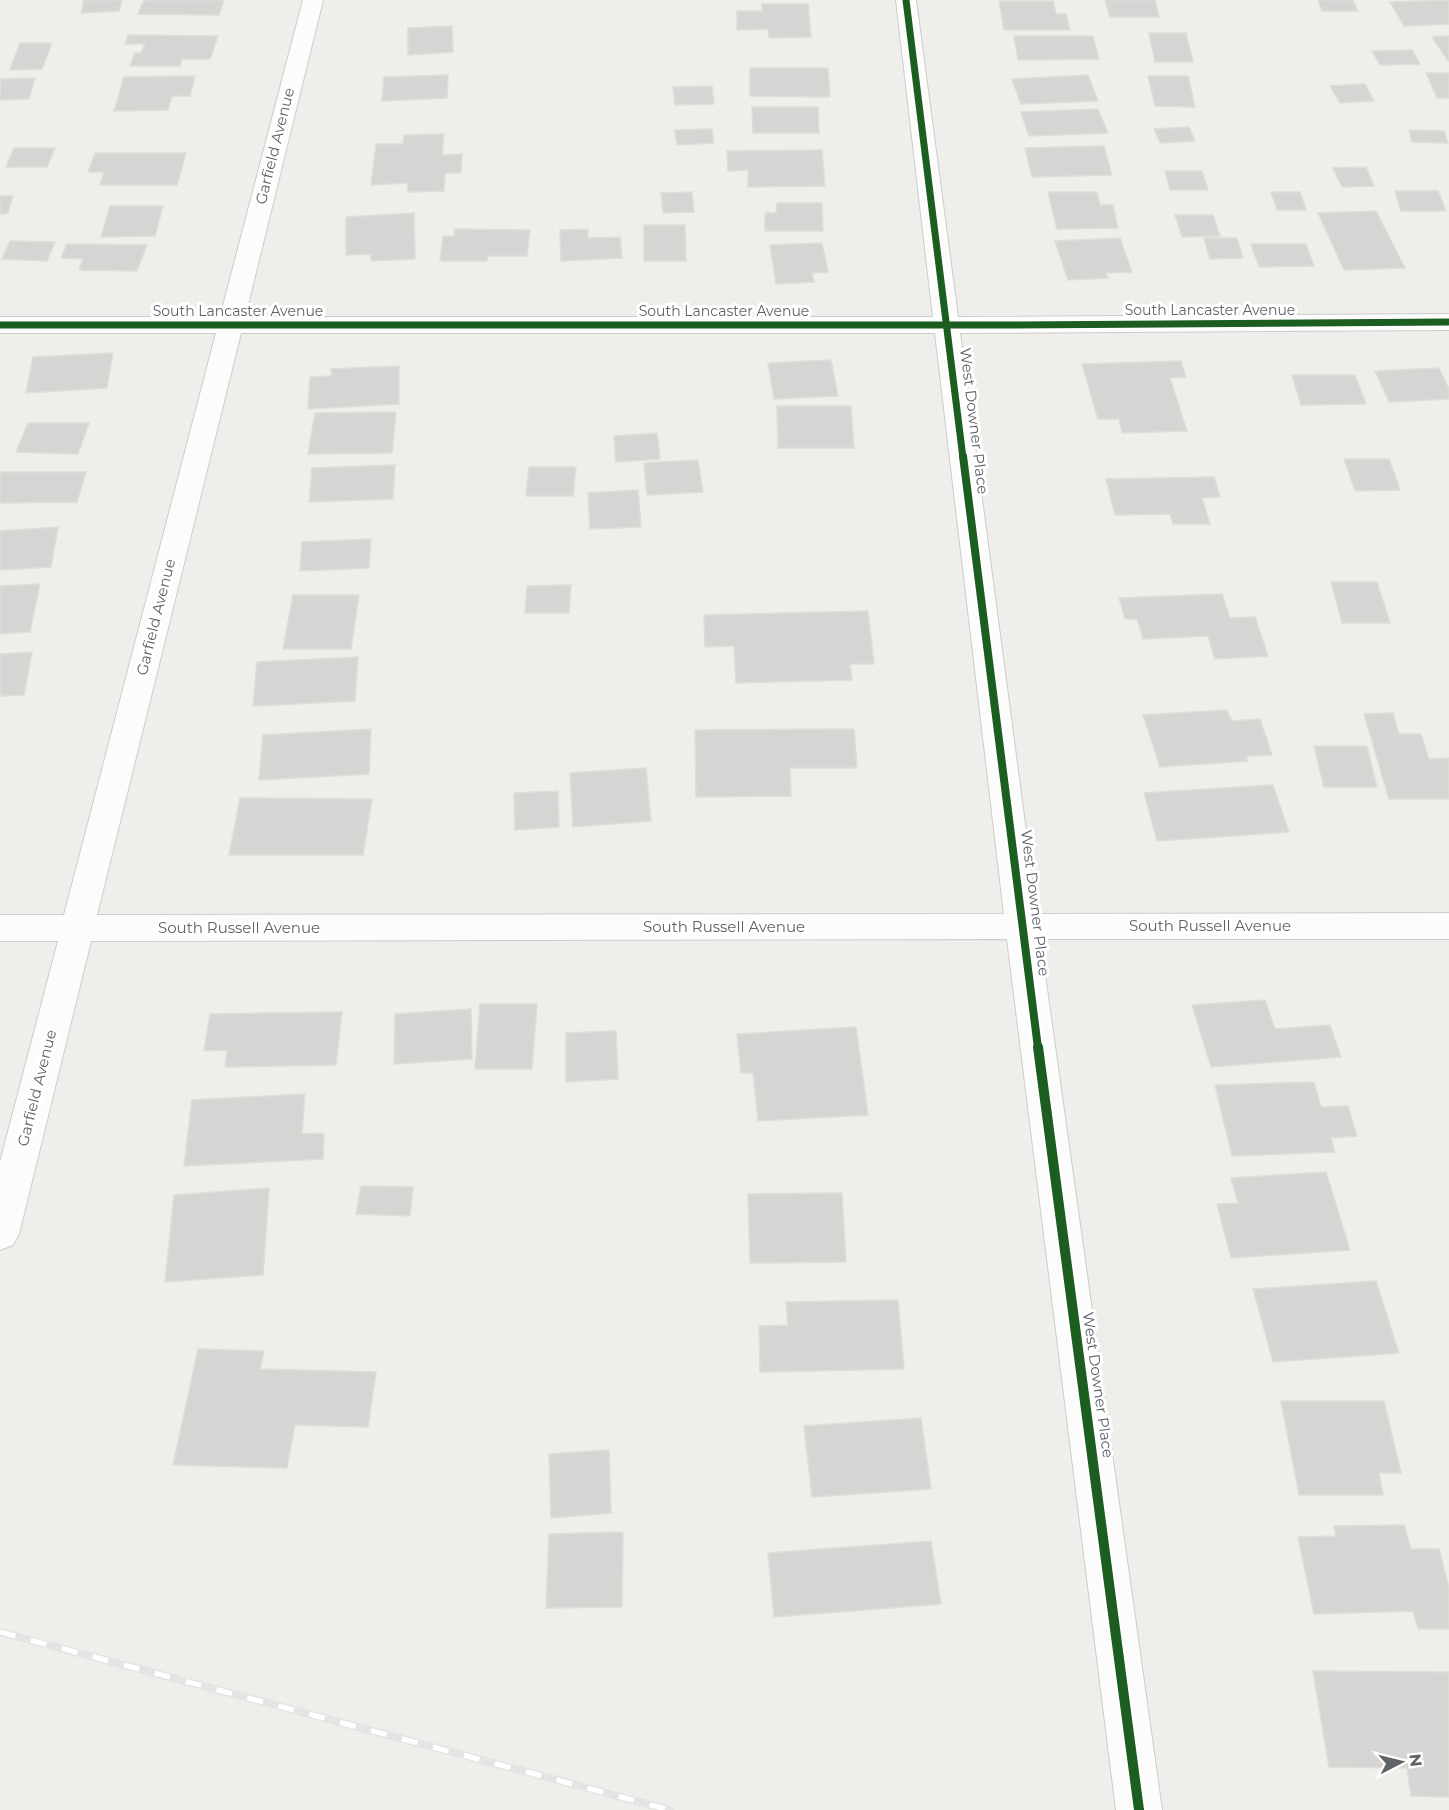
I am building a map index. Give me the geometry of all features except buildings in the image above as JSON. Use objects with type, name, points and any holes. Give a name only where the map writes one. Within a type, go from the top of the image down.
[{"type":"street","name":"Garfield Avenue","points":[[0,1234],[312,0]]},
{"type":"street","name":"West Downer Place","points":[[906,0],[1022,926],[1139,1810]]},
{"type":"street","name":"South Lancaster Avenue","points":[[0,325],[1449,322]]},
{"type":"street","name":"South Russell Avenue","points":[[0,928],[1449,926]]},
{"type":"railway","points":[[0,1632],[670,1810]]},
{"type":"cycle path","points":[[906,0],[1022,926],[1139,1810]]},
{"type":"cycle path","points":[[0,325],[1013,325],[1449,322]]}]
